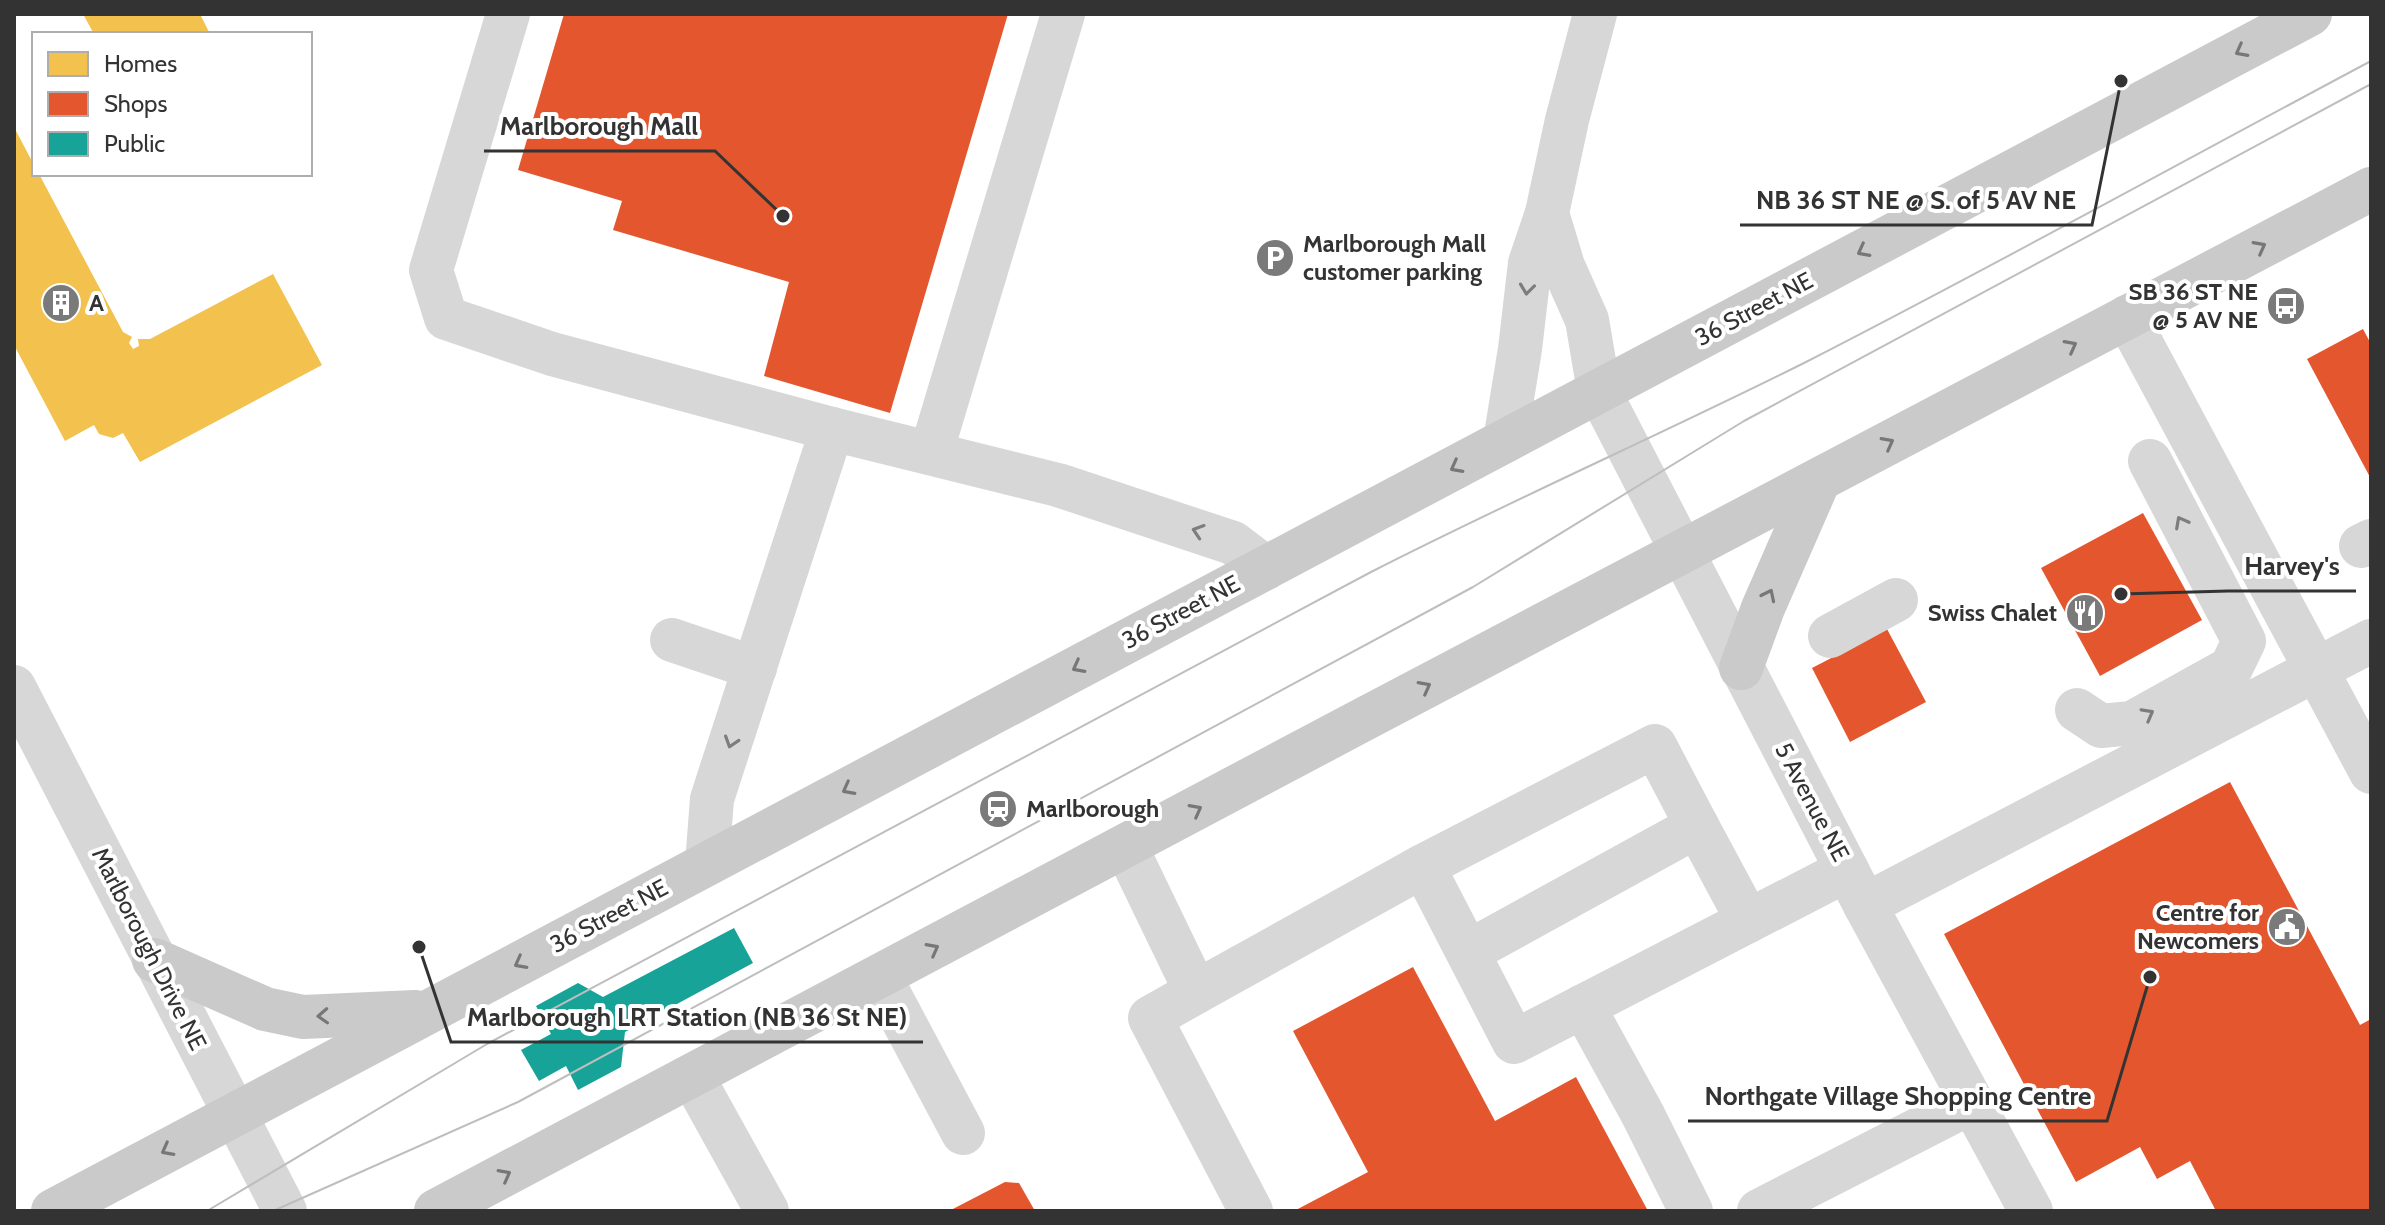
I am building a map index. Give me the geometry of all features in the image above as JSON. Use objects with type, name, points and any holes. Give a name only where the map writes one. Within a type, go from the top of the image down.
[{"type":"main road","name":"36 Street NE","points":[[53,1211],[2310,14]]},
{"type":"main road","points":[[436,1211],[1680,551],[2371,189]]},
{"type":"main road","points":[[1741,668],[1763,608],[1819,480]]},
{"type":"main road","points":[[154,960],[265,1009],[303,1017],[429,1011]]},
{"type":"street","points":[[508,14],[431,270],[446,318],[552,354],[832,429],[1058,485],[1233,543],[1266,568]]},
{"type":"street","points":[[931,453],[1063,14]]},
{"type":"street","points":[[1505,441],[1530,263],[1547,213],[1595,14]]},
{"type":"street","name":"5 Avenue NE","points":[[1547,213],[1563,266],[1587,320],[1599,391],[1856,887],[2031,1211]]},
{"type":"street","points":[[2127,317],[2371,772]]},
{"type":"street","points":[[707,864],[712,799],[832,429]]},
{"type":"street","points":[[2077,710],[2101,726],[2132,723],[2231,668],[2244,641],[2150,461]]},
{"type":"street","points":[[1830,636],[1896,600]]},
{"type":"street","points":[[672,640],[755,668]]},
{"type":"street","points":[[1423,866],[1514,1042],[1748,921],[1856,887],[2371,641]]},
{"type":"street","name":"Marlborough Drive NE","points":[[14,687],[285,1211]]},
{"type":"street","points":[[1251,1211],[1150,1018],[1423,866],[1655,746],[1748,921]]},
{"type":"street","points":[[1468,952],[1697,826]]},
{"type":"street","points":[[1126,847],[1196,992]]},
{"type":"street","points":[[880,977],[963,1133]]},
{"type":"street","points":[[1583,1006],[1691,1211]]},
{"type":"street","points":[[692,1076],[767,1211]]},
{"type":"street","points":[[1759,1211],[1972,1102]]},
{"type":"building: Homes","points":[[83,14],[200,14],[209,32],[93,32]]},
{"type":"building: Homes","name":"A","points":[[14,127],[32,161],[32,176],[40,176],[123,332],[132,337],[129,343],[133,349],[139,346],[138,339],[150,339],[273,274],[322,365],[140,462],[123,433],[113,438],[99,434],[94,425],[65,441],[14,345]]},
{"type":"building: Shops","points":[[564,14],[1008,14],[890,413],[764,376],[789,282],[613,230],[622,201],[518,170]]},
{"type":"building: Shops","points":[[2363,329],[2371,344],[2371,479],[2307,359]]},
{"type":"building: Shops","points":[[2143,513],[2202,620],[2100,676],[2041,568]]},
{"type":"building: Shops","points":[[1887,629],[1926,702],[1850,742],[1812,668]]},
{"type":"building: Shops","points":[[2230,782],[2360,1025],[2371,1019],[2371,1211],[2216,1211],[2190,1161],[2157,1179],[2140,1147],[2076,1182],[1944,934]]},
{"type":"building: Shops","points":[[1413,967],[1495,1121],[1576,1077],[1648,1211],[1294,1211],[1368,1172],[1293,1031]]},
{"type":"building: Shops","points":[[1005,1182],[1019,1183],[1035,1211],[949,1211]]},
{"type":"building: Public","points":[[734,928],[753,963],[625,1032],[621,1067],[578,1090],[566,1066],[539,1081],[521,1050],[551,1034],[536,1006],[578,983],[603,997]]},
{"type":"tram line","points":[[207,1211],[487,1044],[1371,572],[1806,362],[2371,61]]},
{"type":"tram line","points":[[273,1211],[518,1102],[1473,587],[1744,421],[2371,84]]},
{"type":"place","name":"NB 36 ST NE @ S. of 5 AV NE","points":[[2121,81]]},
{"type":"place","name":"Marlborough Mall","points":[[783,216]]},
{"type":"place","name":"Marlborough Mall customer parking","points":[[1275,258]]},
{"type":"place","name":"A","points":[[61,303]]},
{"type":"place","name":"SB 36 ST NE @ 5 AV NE","points":[[2286,306]]},
{"type":"place","name":"Harvey's","points":[[2121,594]]},
{"type":"place","name":"Swiss Chalet","points":[[2085,613]]},
{"type":"place","name":"Marlborough","points":[[998,809]]},
{"type":"place","name":"Centre for Newcomers","points":[[2287,927]]},
{"type":"place","name":"Marlborough LRT Station (NB 36 St NE)","points":[[419,947]]},
{"type":"place","name":"Northgate Village Shopping Centre","points":[[2150,977]]}]
